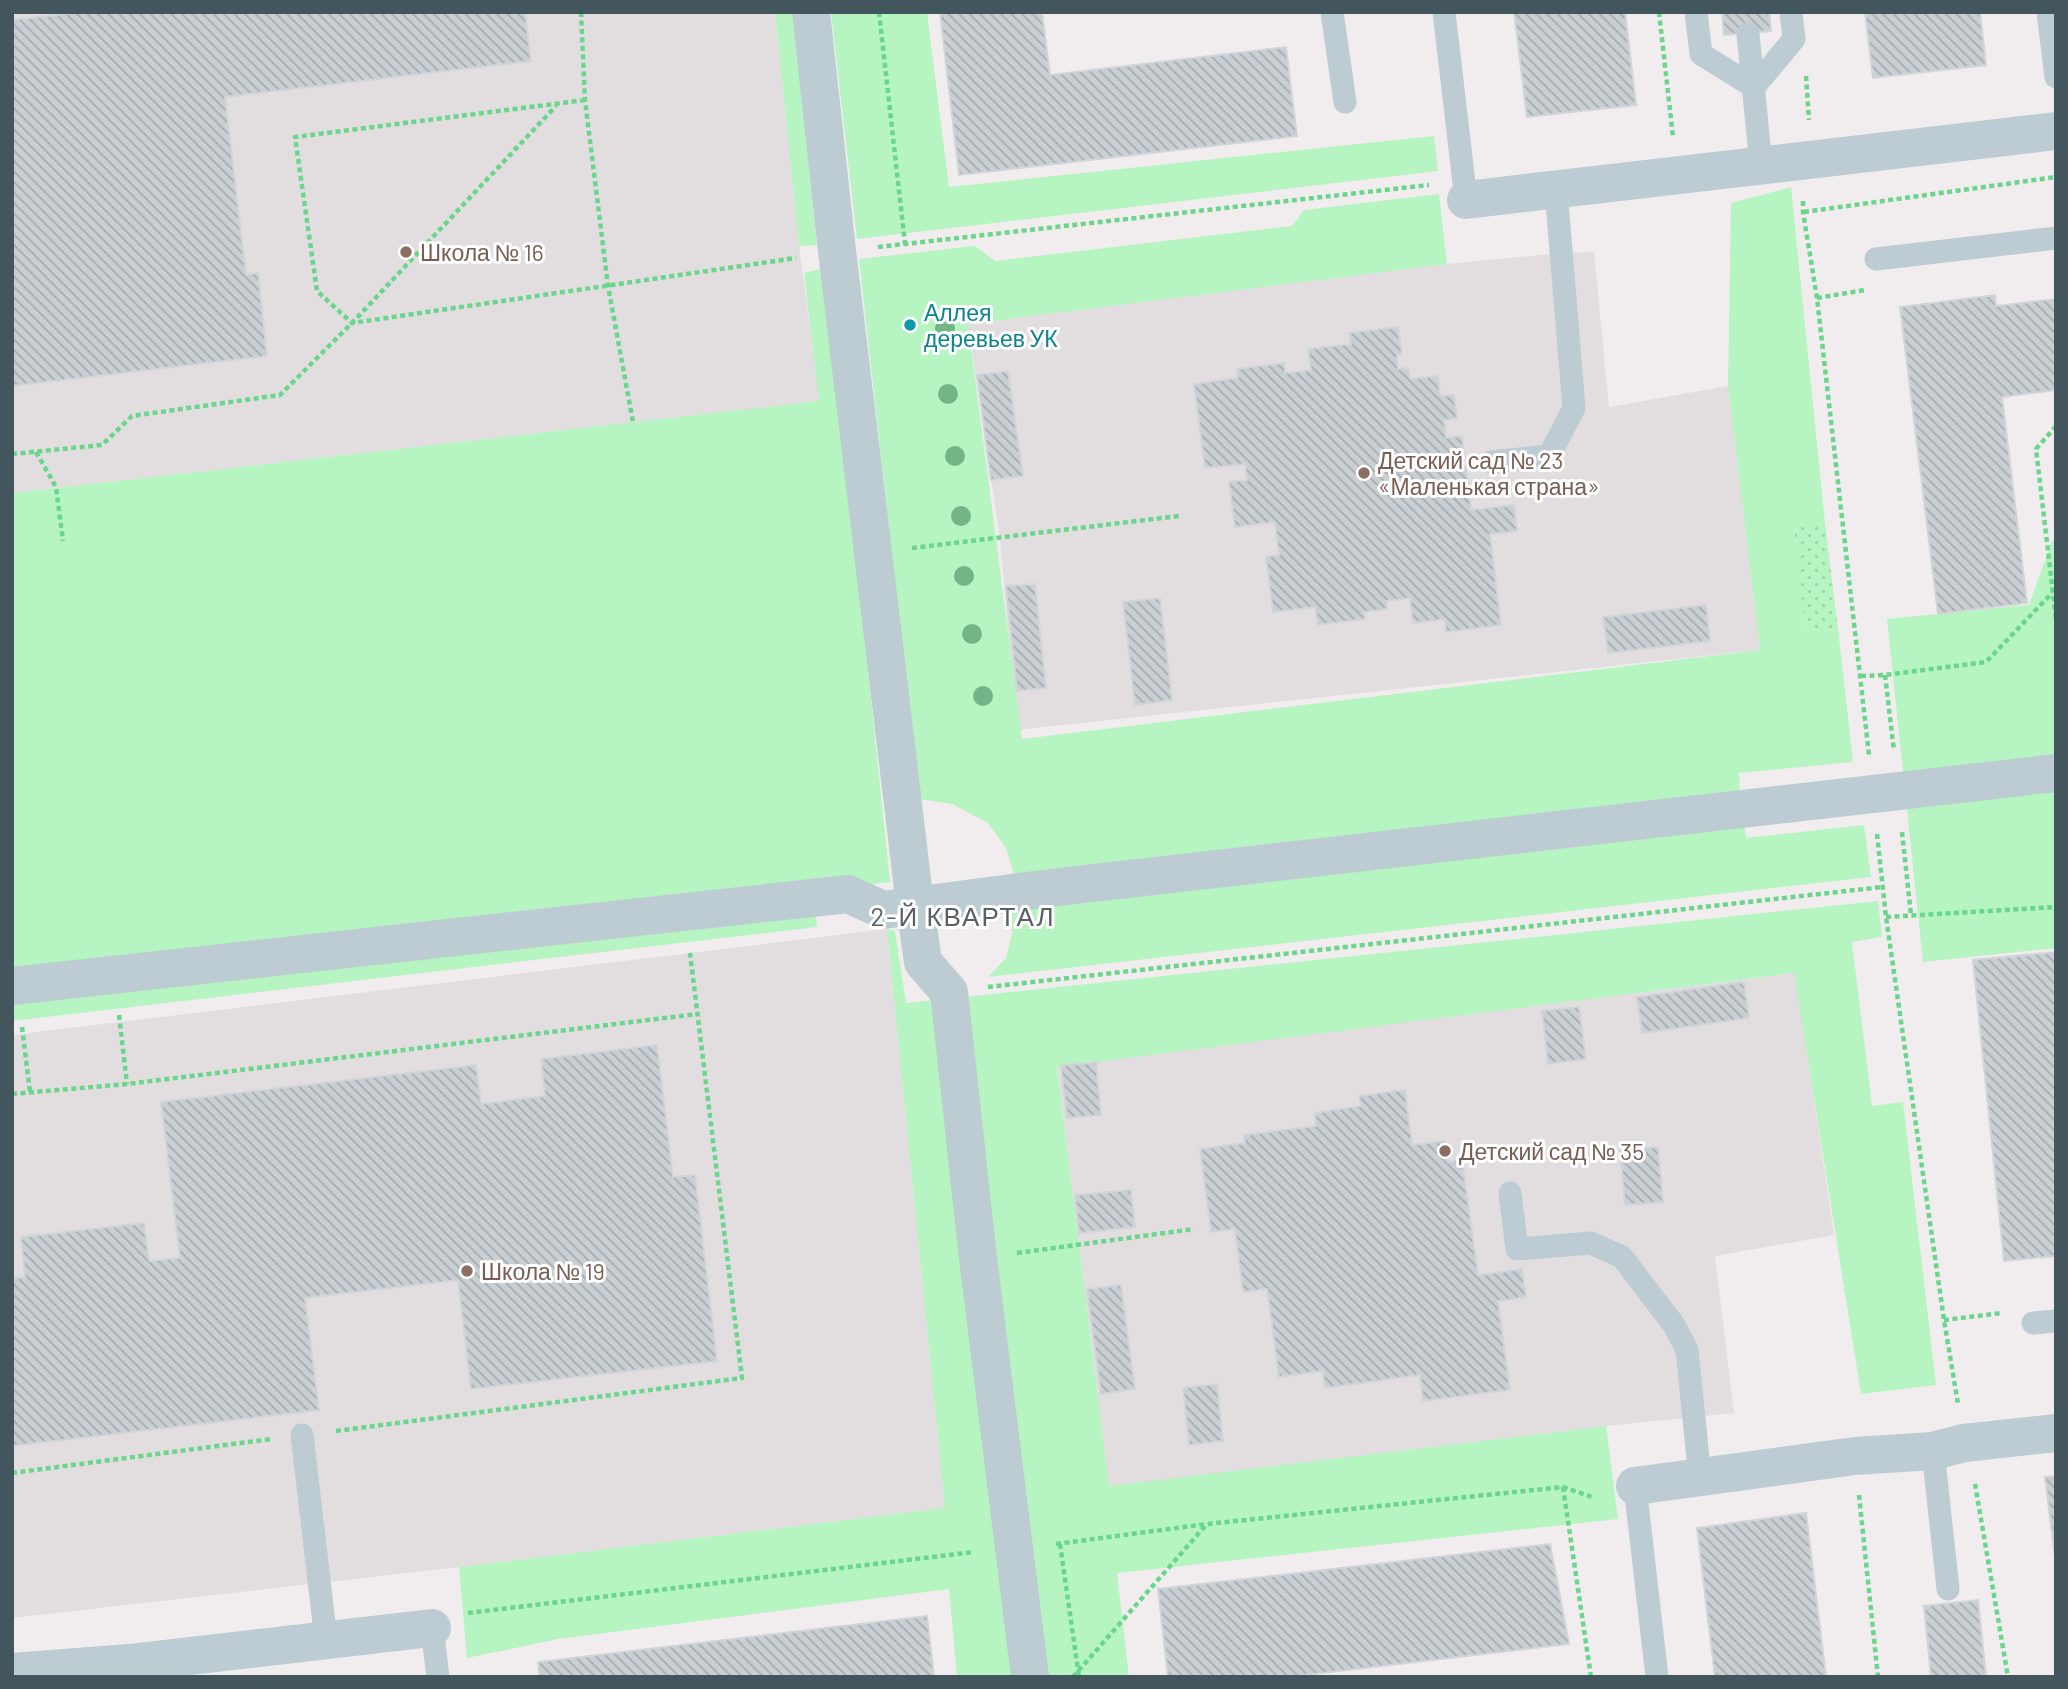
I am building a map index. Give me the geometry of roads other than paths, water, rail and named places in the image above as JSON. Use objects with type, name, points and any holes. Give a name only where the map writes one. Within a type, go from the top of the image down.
[{"type":"street","points":[[811,12],[915,905],[923,962],[949,992],[978,1258],[1030,1677]]},
{"type":"street","points":[[1466,200],[2056,131]]},
{"type":"street","points":[[12,986],[848,894],[883,910],[1072,885],[2056,773]]},
{"type":"street","points":[[1635,1486],[1854,1456],[2056,1433]]},
{"type":"street","points":[[12,1672],[129,1670],[327,1640],[432,1628]]},
{"type":"lane","points":[[1332,12],[1345,102]]},
{"type":"lane","points":[[1444,12],[1466,200]]},
{"type":"lane","points":[[1696,12],[1701,54],[1754,87]]},
{"type":"lane","points":[[1754,87],[1794,39],[1791,12]]},
{"type":"lane","points":[[2048,12],[2056,77]]},
{"type":"lane","points":[[1748,34],[1761,165]]},
{"type":"lane","points":[[1491,462],[1549,456],[1574,408],[1556,190]]},
{"type":"lane","points":[[1876,259],[2056,238]]},
{"type":"lane","points":[[1510,1193],[1517,1249],[1591,1243],[1622,1258],[1674,1325],[1687,1350],[1700,1478]]},
{"type":"lane","points":[[2033,1323],[2056,1321]]},
{"type":"lane","points":[[302,1435],[327,1640]]},
{"type":"lane","points":[[1948,1447],[1948,1589]]},
{"type":"lane","points":[[1635,1486],[1657,1677]]},
{"type":"lane","points":[[432,1628],[438,1677]]},
{"type":"place","name":"Школа № 16","points":[[406,252]]},
{"type":"place","name":"Аллея деревьев УК","points":[[910,325]]},
{"type":"place","name":"Детский сад № 23 «Маленькая страна»","points":[[1364,473]]},
{"type":"place","name":"Детский сад № 35","points":[[1445,1151]]},
{"type":"place","name":"Школа № 19","points":[[467,1271]]},
{"type":"district","name":"2-Й КВАРТАЛ","points":[[963,915]]}]
